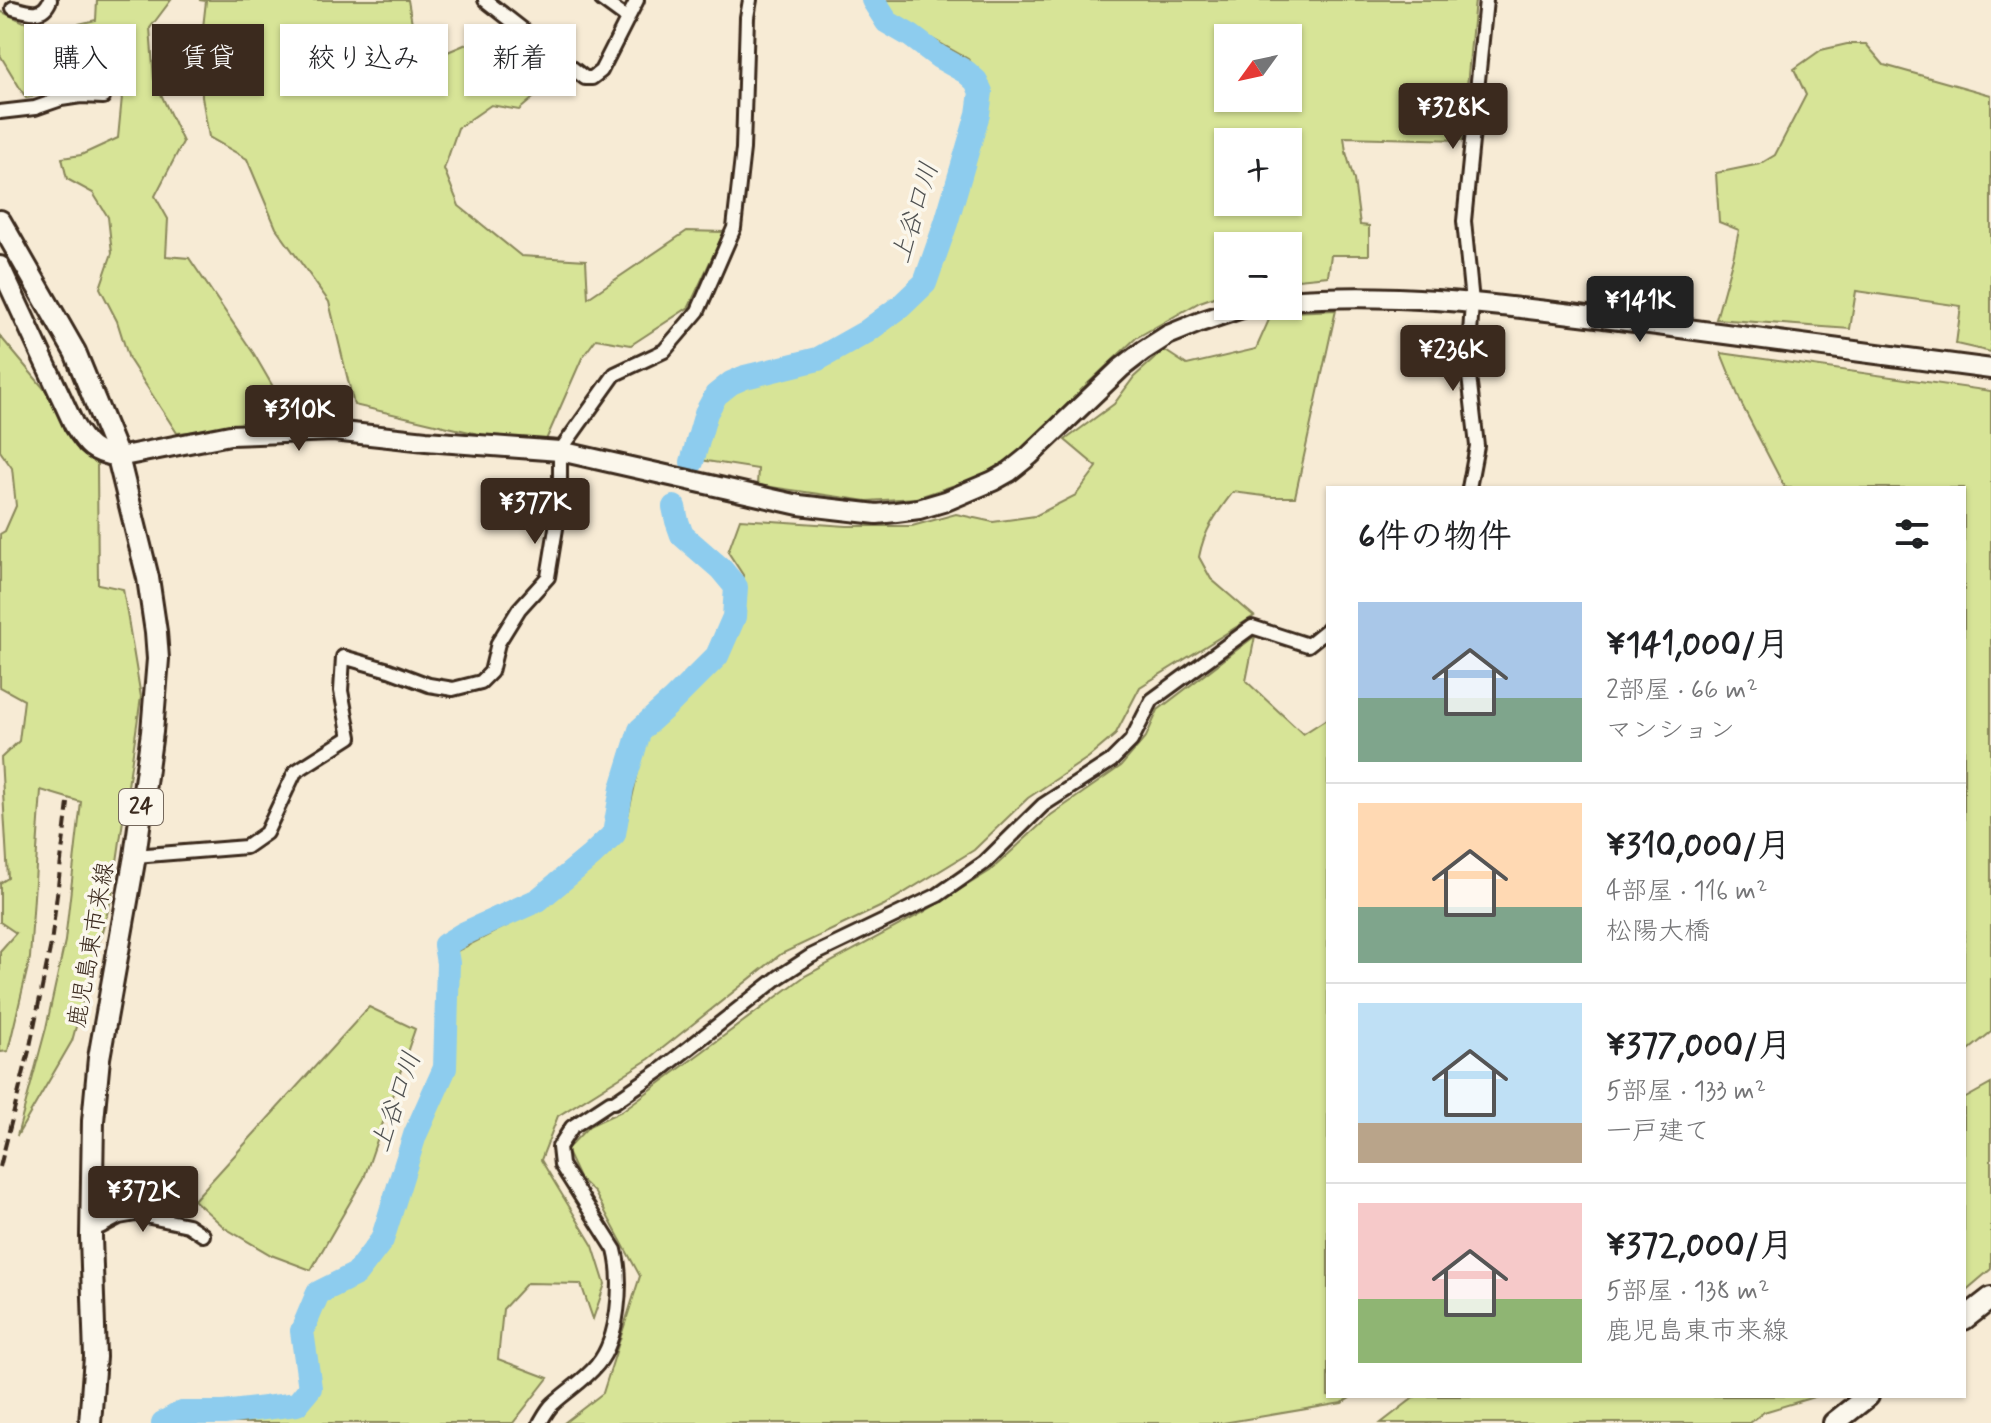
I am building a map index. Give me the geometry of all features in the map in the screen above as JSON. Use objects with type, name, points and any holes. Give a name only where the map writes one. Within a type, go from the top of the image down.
[{"type":"main road","name":"鹿児島東市来線","points":[[0,221],[75,352],[118,457],[148,578],[156,632],[158,659],[152,732],[135,856],[99,1058],[93,1121],[91,1227],[95,1357],[90,1423]]},
{"type":"main road","points":[[1966,1317],[1991,1298]]},
{"type":"main road","points":[[1834,1423],[1865,1398]]},
{"type":"street","points":[[13,8],[31,13],[41,12],[50,0]]},
{"type":"street","points":[[485,0],[585,78],[599,74],[637,0]]},
{"type":"street","points":[[602,0],[628,19]]},
{"type":"street","points":[[135,856],[246,847],[266,833],[295,772],[350,737],[341,691],[343,657],[429,685],[453,689],[481,682],[491,672],[498,643],[519,609],[548,577],[560,504],[560,451],[615,374],[664,351],[698,311],[734,228],[743,149],[750,0]]},
{"type":"street","points":[[1469,486],[1477,446],[1468,367],[1472,302],[1464,221],[1486,0]]},
{"type":"street","points":[[0,112],[35,108],[81,96],[103,97]]},
{"type":"street","points":[[0,266],[74,425],[83,440],[105,455],[118,457],[230,435],[333,431],[560,451],[799,505],[877,514],[919,509],[946,501],[1009,472],[1121,368],[1168,335],[1214,317]]},
{"type":"street","points":[[1302,299],[1388,297],[1472,302],[1991,369]]},
{"type":"street","points":[[540,1423],[551,1405],[599,1363],[608,1345],[619,1293],[619,1264],[615,1250],[561,1165],[559,1147],[572,1127],[662,1069],[779,977],[811,956],[938,895],[984,863],[1043,805],[1111,761],[1131,741],[1152,700],[1252,627],[1308,645],[1326,631]]},
{"type":"street","points":[[91,1227],[100,1227],[119,1217],[136,1214],[188,1225],[203,1235]]},
{"type":"green space","points":[[97,0],[171,0],[150,28],[152,96],[162,96],[183,142],[155,196],[168,219],[166,256],[189,258],[254,354],[294,423],[177,433],[129,359],[117,321],[100,288],[112,253],[108,217],[93,193],[67,179],[62,158],[81,155],[118,138],[120,96],[136,96],[136,24],[79,24],[96,20]]},
{"type":"green space","points":[[199,0],[408,0],[412,24],[280,24],[280,96],[448,96],[448,52],[464,45],[464,96],[535,96],[519,110],[491,105],[458,128],[444,169],[459,206],[521,256],[586,260],[588,298],[687,231],[724,232],[689,307],[631,345],[596,339],[582,358],[542,449],[354,405],[329,302],[276,228],[247,159],[209,137],[202,96],[264,96],[264,24],[203,24],[206,1]]},
{"type":"green space","points":[[883,0],[1475,0],[1462,140],[1344,137],[1360,225],[1369,226],[1369,255],[1331,255],[1328,276],[1302,279],[1302,232],[1214,232],[1214,297],[1136,338],[1022,451],[979,477],[916,498],[867,501],[757,485],[758,469],[700,460],[719,400],[738,387],[818,364],[864,342],[916,304],[936,276],[989,102],[986,80],[968,59],[894,17]]},
{"type":"green space","points":[[0,11],[29,24],[24,24],[24,95],[0,55]]},
{"type":"green space","points":[[1847,44],[1866,44],[1884,65],[1991,95],[1991,352],[1956,344],[1961,306],[1856,291],[1850,329],[1716,319],[1739,230],[1719,222],[1716,173],[1760,164],[1775,155],[1806,95],[1794,69],[1821,50]]},
{"type":"green space","points":[[1336,310],[1295,497],[1233,492],[1212,522],[1199,557],[1211,579],[1254,616],[1140,687],[1115,735],[1089,757],[1028,798],[974,850],[884,905],[781,954],[649,1059],[558,1116],[541,1160],[593,1246],[605,1284],[593,1319],[581,1284],[527,1283],[503,1309],[498,1359],[548,1378],[513,1423],[180,1423],[301,1412],[317,1392],[308,1333],[322,1302],[361,1279],[391,1242],[424,1134],[455,1062],[455,952],[542,908],[623,838],[646,736],[720,664],[741,626],[743,575],[728,552],[740,519],[847,526],[912,526],[956,514],[993,522],[1035,516],[1076,495],[1097,467],[1065,440],[1114,404],[1134,377],[1164,350],[1187,365],[1256,349],[1269,320],[1302,320],[1302,312]]},
{"type":"green space","points":[[0,336],[61,409],[79,451],[97,464],[98,584],[123,589],[141,697],[112,896],[72,1041],[17,1136],[65,941],[81,802],[41,790],[30,958],[8,1051],[0,1052],[0,951],[16,933],[0,922],[0,883],[8,878],[1,758],[19,741],[24,700],[0,687],[0,534],[5,531],[16,506],[12,468],[0,451]]},
{"type":"green space","points":[[1721,353],[1991,391],[1991,1032],[1966,1052],[1966,486],[1784,486],[1742,405]]},
{"type":"green space","points":[[1255,636],[1246,681],[1303,734],[1326,719],[1326,1398],[1350,1398],[1342,1403],[1223,1423],[564,1423],[603,1393],[640,1276],[595,1193],[579,1178],[566,1150],[589,1126],[622,1111],[805,976],[924,912],[990,871],[1051,815],[1121,766],[1146,737],[1158,710]]},
{"type":"green space","points":[[369,1007],[415,1029],[364,1178],[311,1270],[271,1255],[225,1228],[194,1200]]},
{"type":"green space","points":[[1991,1084],[1991,1269],[1966,1290],[1966,1098]]},
{"type":"green space","points":[[1413,1398],[1810,1398],[1764,1412],[1750,1423],[1381,1423]]},
{"type":"waterway","name":"上谷口川","points":[[692,462],[706,413],[716,395],[731,383],[818,359],[866,332],[925,283],[978,114],[981,92],[976,81],[966,72],[887,22],[873,0]]},
{"type":"waterway","name":"上谷口川","points":[[163,1423],[181,1413],[224,1413],[297,1404],[310,1388],[302,1331],[318,1293],[356,1274],[382,1240],[415,1135],[445,1068],[448,963],[445,945],[538,900],[614,834],[622,788],[640,730],[717,656],[734,617],[736,587],[721,569],[682,535],[674,507]]},
{"type":"railway","points":[[0,1167],[29,1051],[51,944],[68,803]]}]
